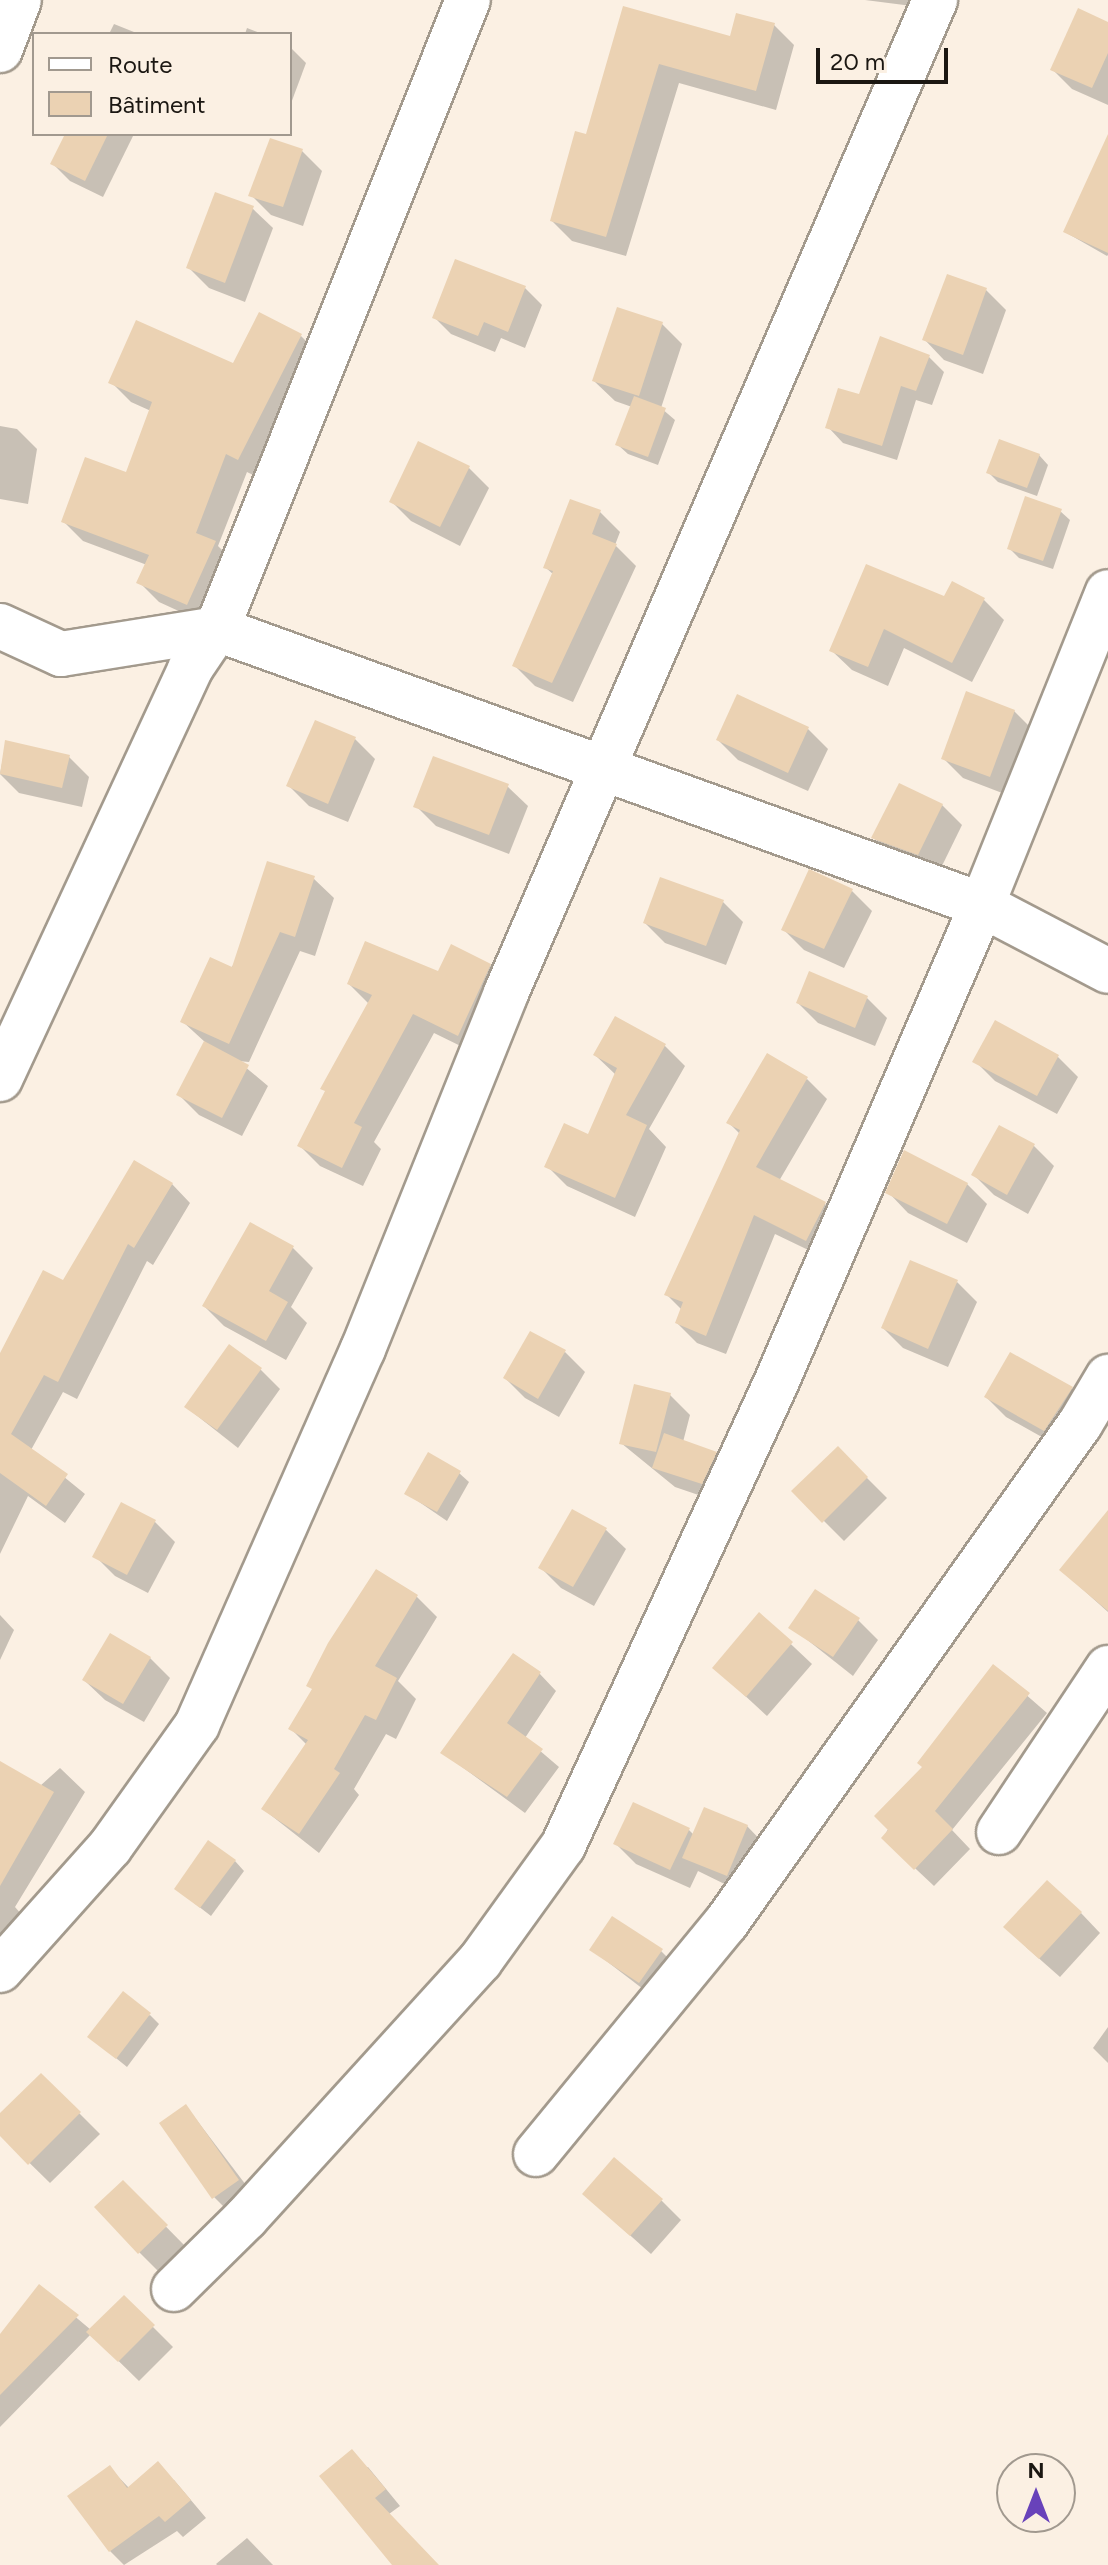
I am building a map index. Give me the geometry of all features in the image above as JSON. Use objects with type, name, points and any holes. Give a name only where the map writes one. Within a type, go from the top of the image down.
[{"type":"street","points":[[0,50],[19,0]]},
{"type":"street","points":[[0,1079],[190,669],[217,629],[468,0]]},
{"type":"street","points":[[0,1970],[110,1847],[197,1725],[363,1349],[604,765],[935,0]]},
{"type":"street","points":[[174,2289],[246,2218],[480,1961],[563,1846],[776,1383],[982,905],[1108,592]]},
{"type":"street","points":[[0,626],[61,654],[217,629],[604,765],[982,905],[1108,971]]},
{"type":"street","points":[[536,2154],[726,1923],[1080,1424],[1108,1377]]},
{"type":"street","points":[[999,1832],[1108,1668]]},
{"type":"building","points":[[623,6],[730,36],[736,13],[775,23],[756,91],[659,64],[606,237],[550,221],[575,131],[586,134]]},
{"type":"building","points":[[1078,8],[1108,22],[1108,53],[1092,88],[1050,70]]},
{"type":"building","points":[[1108,134],[1108,253],[1063,232]]},
{"type":"building","points":[[64,136],[107,136],[85,181],[50,164]]},
{"type":"building","points":[[270,138],[303,149],[283,207],[248,196]]},
{"type":"building","points":[[215,192],[254,206],[225,283],[186,268]]},
{"type":"building","points":[[455,259],[526,286],[508,332],[484,322],[478,336],[432,318]]},
{"type":"building","points":[[947,274],[987,288],[963,355],[922,340]]},
{"type":"building","points":[[617,307],[663,322],[639,396],[592,381]]},
{"type":"building","points":[[259,312],[302,334],[238,460],[226,454],[196,533],[216,541],[187,605],[136,583],[149,555],[61,522],[85,457],[126,472],[152,402],[108,383],[136,320],[233,363]]},
{"type":"building","points":[[880,336],[930,355],[916,391],[901,386],[882,446],[825,428],[838,388],[859,394]]},
{"type":"building","points":[[634,396],[666,408],[648,457],[615,445]]},
{"type":"building","points":[[999,439],[1040,454],[1027,488],[986,473]]},
{"type":"building","points":[[418,441],[470,466],[440,527],[389,502]]},
{"type":"building","points":[[1025,496],[1062,509],[1043,561],[1007,549]]},
{"type":"building","points":[[570,499],[601,510],[592,534],[617,544],[552,683],[512,666],[553,571],[543,568]]},
{"type":"building","points":[[866,564],[944,596],[952,581],[985,598],[952,663],[884,629],[868,667],[829,651]]},
{"type":"building","points":[[966,691],[1015,710],[990,777],[941,759]]},
{"type":"building","points":[[737,694],[809,727],[788,773],[716,740]]},
{"type":"building","points":[[315,720],[356,737],[328,804],[286,786]]},
{"type":"building","points":[[5,740],[70,755],[62,788],[0,774]]},
{"type":"building","points":[[433,756],[509,784],[489,835],[413,807]]},
{"type":"building","points":[[899,783],[943,804],[918,855],[871,838]]},
{"type":"building","points":[[267,861],[315,876],[295,937],[280,932],[229,1044],[180,1022],[210,957],[232,967]]},
{"type":"building","points":[[809,869],[853,889],[824,949],[781,930]]},
{"type":"building","points":[[660,877],[724,900],[706,946],[643,923]]},
{"type":"building","points":[[365,941],[438,971],[451,944],[491,964],[458,1036],[413,1014],[354,1123],[362,1127],[342,1168],[297,1146],[325,1091],[320,1089],[372,995],[347,984]]},
{"type":"building","points":[[809,971],[868,996],[855,1028],[796,1003]]},
{"type":"building","points":[[615,1016],[666,1044],[626,1115],[647,1125],[615,1198],[544,1167],[564,1123],[588,1134],[617,1068],[593,1055]]},
{"type":"building","points":[[995,1020],[1059,1055],[1037,1096],[972,1062]]},
{"type":"building","points":[[204,1041],[249,1065],[222,1118],[176,1095]]},
{"type":"building","points":[[767,1053],[808,1077],[756,1167],[826,1202],[806,1241],[754,1215],[706,1336],[675,1323],[683,1302],[664,1295],[740,1130],[726,1123]]},
{"type":"building","points":[[999,1125],[1035,1144],[1007,1195],[971,1175]]},
{"type":"building","points":[[904,1150],[968,1183],[947,1224],[885,1193]]},
{"type":"building","points":[[134,1160],[173,1183],[134,1248],[128,1244],[58,1382],[44,1375],[11,1434],[68,1474],[46,1506],[0,1473],[0,1353],[43,1270],[63,1280]]},
{"type":"building","points":[[250,1222],[294,1246],[269,1291],[288,1302],[266,1341],[202,1306]]},
{"type":"building","points":[[910,1260],[958,1280],[928,1349],[881,1328]]},
{"type":"building","points":[[530,1331],[566,1350],[538,1399],[503,1378]]},
{"type":"building","points":[[229,1344],[262,1368],[217,1430],[184,1407]]},
{"type":"building","points":[[1010,1352],[1073,1387],[1044,1431],[984,1397]]},
{"type":"building","points":[[634,1384],[671,1393],[656,1452],[619,1444]]},
{"type":"building","points":[[664,1433],[717,1452],[702,1484],[652,1468]]},
{"type":"building","points":[[838,1446],[868,1477],[822,1523],[791,1491]]},
{"type":"building","points":[[428,1452],[461,1471],[437,1512],[404,1494]]},
{"type":"building","points":[[121,1502],[156,1520],[127,1575],[92,1557]]},
{"type":"building","points":[[572,1509],[607,1528],[573,1587],[538,1568]]},
{"type":"building","points":[[1108,1510],[1108,1611],[1059,1570]]},
{"type":"building","points":[[376,1569],[418,1595],[375,1666],[397,1678],[376,1720],[365,1715],[334,1769],[340,1773],[299,1834],[261,1809],[308,1740],[288,1729],[312,1689],[306,1686],[328,1643]]},
{"type":"building","points":[[815,1589],[860,1618],[833,1657],[788,1628]]},
{"type":"building","points":[[759,1612],[793,1642],[746,1697],[712,1668]]},
{"type":"building","points":[[110,1633],[151,1657],[123,1704],[82,1680]]},
{"type":"building","points":[[513,1653],[541,1672],[507,1723],[543,1749],[507,1797],[440,1753]]},
{"type":"building","points":[[993,1664],[1030,1693],[935,1811],[953,1829],[914,1870],[881,1838],[888,1830],[874,1816],[922,1767],[917,1763]]},
{"type":"building","points":[[0,1761],[54,1792],[0,1886]]},
{"type":"building","points":[[633,1802],[690,1828],[670,1870],[613,1844]]},
{"type":"building","points":[[704,1807],[748,1825],[727,1876],[682,1858]]},
{"type":"building","points":[[208,1840],[236,1860],[200,1908],[174,1889]]},
{"type":"building","points":[[1047,1880],[1082,1912],[1039,1959],[1003,1927]]},
{"type":"building","points":[[612,1916],[663,1949],[639,1983],[589,1950]]},
{"type":"building","points":[[123,1991],[151,2013],[116,2059],[87,2037]]},
{"type":"building","points":[[41,2073],[81,2112],[28,2165],[0,2136],[0,2113]]},
{"type":"building","points":[[186,2104],[239,2180],[212,2199],[159,2123]]},
{"type":"building","points":[[614,2157],[663,2199],[630,2236],[582,2194]]},
{"type":"building","points":[[123,2180],[168,2225],[138,2254],[94,2207]]},
{"type":"building","points":[[39,2284],[79,2315],[0,2395],[0,2334]]},
{"type":"building","points":[[124,2295],[155,2325],[118,2362],[86,2332]]},
{"type":"building","points":[[352,2449],[386,2489],[375,2498],[439,2565],[392,2565],[319,2476]]},
{"type":"building","points":[[158,2461],[191,2500],[165,2522],[159,2516],[109,2552],[67,2496],[110,2465],[127,2488]]}]
